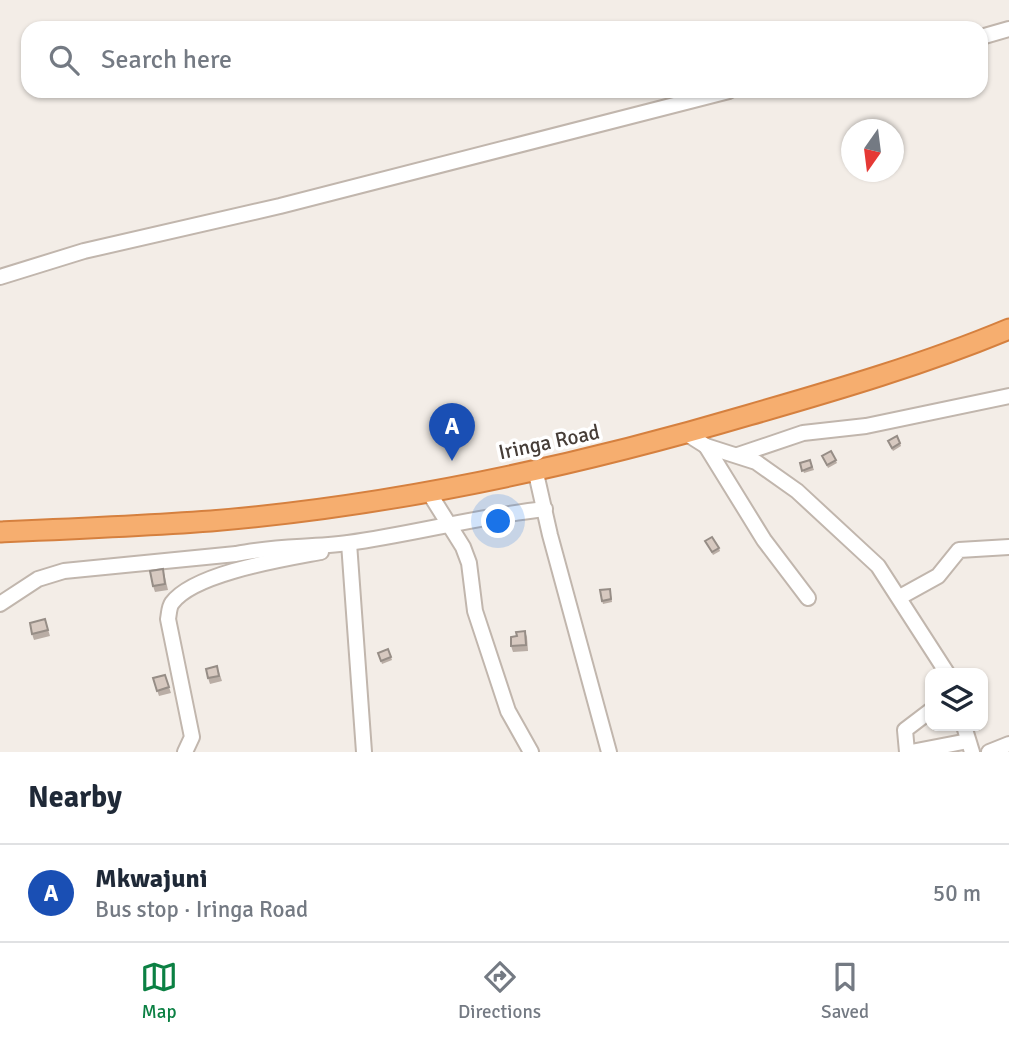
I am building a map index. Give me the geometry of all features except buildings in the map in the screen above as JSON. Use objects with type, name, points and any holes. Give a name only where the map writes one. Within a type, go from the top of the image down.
[{"type":"highway","name":"Iringa Road","points":[[0,531],[212,520],[428,491],[687,434],[794,403],[1009,329]]},
{"type":"street","points":[[988,35],[1009,29]]},
{"type":"street","points":[[0,277],[84,251],[279,206],[702,98]]},
{"type":"street","points":[[738,455],[810,431],[866,426],[1009,396]]},
{"type":"street","points":[[687,434],[706,446],[756,462],[797,491],[878,566],[944,668]]},
{"type":"street","points":[[706,446],[764,540],[808,598]]},
{"type":"street","points":[[535,469],[609,752]]},
{"type":"street","points":[[428,491],[454,531],[469,563],[475,611],[508,711],[531,752]]},
{"type":"street","points":[[0,604],[38,579],[64,571],[236,554],[261,548],[343,543],[505,513],[545,509]]},
{"type":"street","points":[[185,752],[192,737],[168,619],[172,603],[191,588],[214,577],[325,552],[343,543]]},
{"type":"street","points":[[343,543],[364,752]]},
{"type":"street","points":[[900,597],[938,576],[959,550],[1009,547]]},
{"type":"street","points":[[925,715],[905,730],[909,752],[970,746]]},
{"type":"street","points":[[989,752],[1009,744]]},
{"type":"place","name":"Mkwajuni","points":[[452,461]]}]
